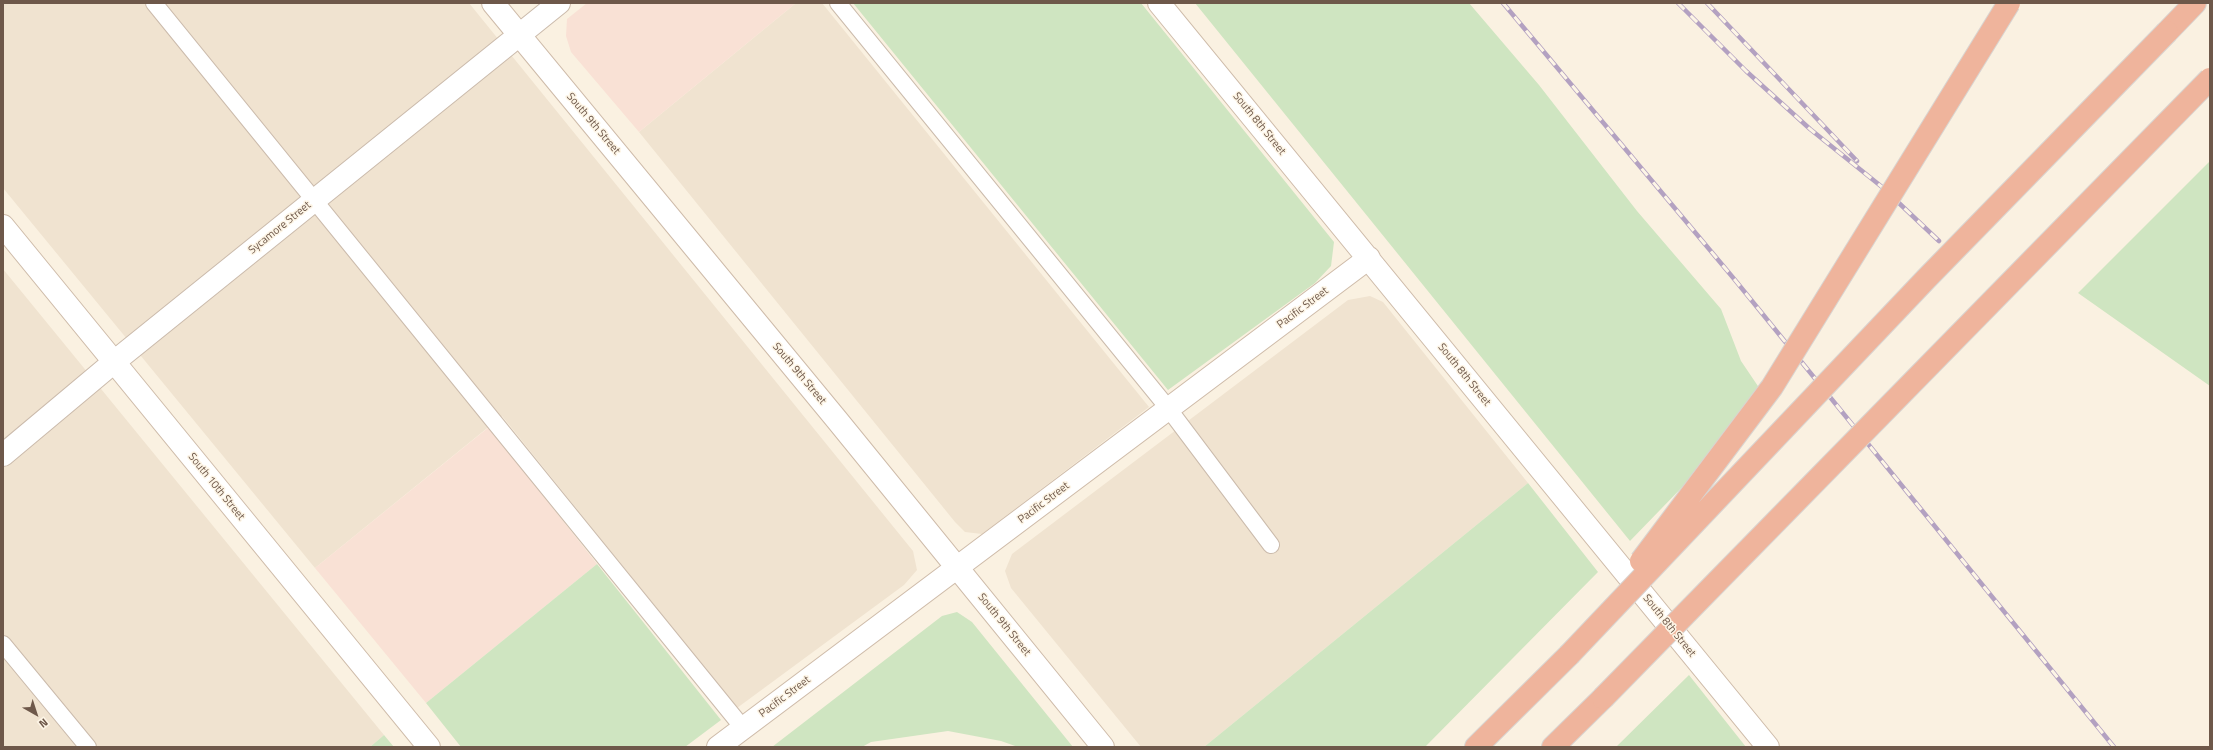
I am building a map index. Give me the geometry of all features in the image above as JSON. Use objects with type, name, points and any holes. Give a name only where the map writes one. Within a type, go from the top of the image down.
[{"type":"highway","points":[[1569,655],[1772,387],[2009,3]]},
{"type":"highway","points":[[1476,747],[1569,655],[1926,279],[2195,3]]},
{"type":"highway","points":[[1553,747],[1604,698],[2210,79]]},
{"type":"highway","points":[[1567,747],[1604,698]]},
{"type":"street","name":"South 9th Street","points":[[493,3],[837,420],[1102,747]]},
{"type":"street","name":"Sycamore Street","points":[[3,455],[114,362],[559,3]]},
{"type":"street","name":"South 8th Street","points":[[1159,3],[1768,747]]},
{"type":"street","name":"South 10th Street","points":[[3,226],[429,747]]},
{"type":"street","name":"Pacific Street","points":[[718,747],[1369,258]]},
{"type":"lane","points":[[154,3],[743,728]]},
{"type":"lane","points":[[838,3],[1168,408],[1272,546]]},
{"type":"lane","points":[[3,644],[88,747]]},
{"type":"shaded area","points":[[3,3],[469,3],[913,551],[917,570],[904,585],[737,708],[502,416],[315,568],[3,188]]},
{"type":"shaded area","points":[[587,3],[796,3],[639,132],[571,52],[566,36],[567,19]]},
{"type":"shaded area","points":[[796,3],[822,3],[1149,407],[982,534],[965,532],[955,522],[639,132]]},
{"type":"shaded area","points":[[3,269],[384,735],[370,747],[3,747]]},
{"type":"shaded area","points":[[1370,296],[1383,302],[1528,483],[1204,747],[1141,747],[1011,588],[1005,571],[1012,554],[1348,300]]},
{"type":"shaded area","points":[[489,427],[597,564],[426,703],[315,568]]},
{"type":"green space","points":[[853,3],[1141,3],[1334,242],[1331,266],[1315,283],[1168,390]]},
{"type":"green space","points":[[1195,3],[1469,3],[1539,85],[1637,211],[1721,309],[1741,361],[1764,395],[1691,478],[1630,541]]},
{"type":"green space","points":[[2210,161],[2210,386],[2078,293]]},
{"type":"green space","points":[[1528,483],[1598,572],[1425,747],[1204,747]]},
{"type":"green space","points":[[597,564],[721,720],[685,747],[461,747],[426,703]]},
{"type":"green space","points":[[957,612],[972,622],[1073,747],[1018,747],[1001,741],[948,731],[871,742],[862,747],[772,747],[942,616]]},
{"type":"green space","points":[[1689,675],[1746,747],[1616,747]]},
{"type":"green space","points":[[384,735],[394,747],[370,747]]},
{"type":"railway","points":[[1503,3],[1735,280],[2114,747]]},
{"type":"railway","points":[[1678,3],[1746,71],[1810,129],[1882,187],[1939,241]]},
{"type":"railway","points":[[1707,3],[1857,161]]}]
